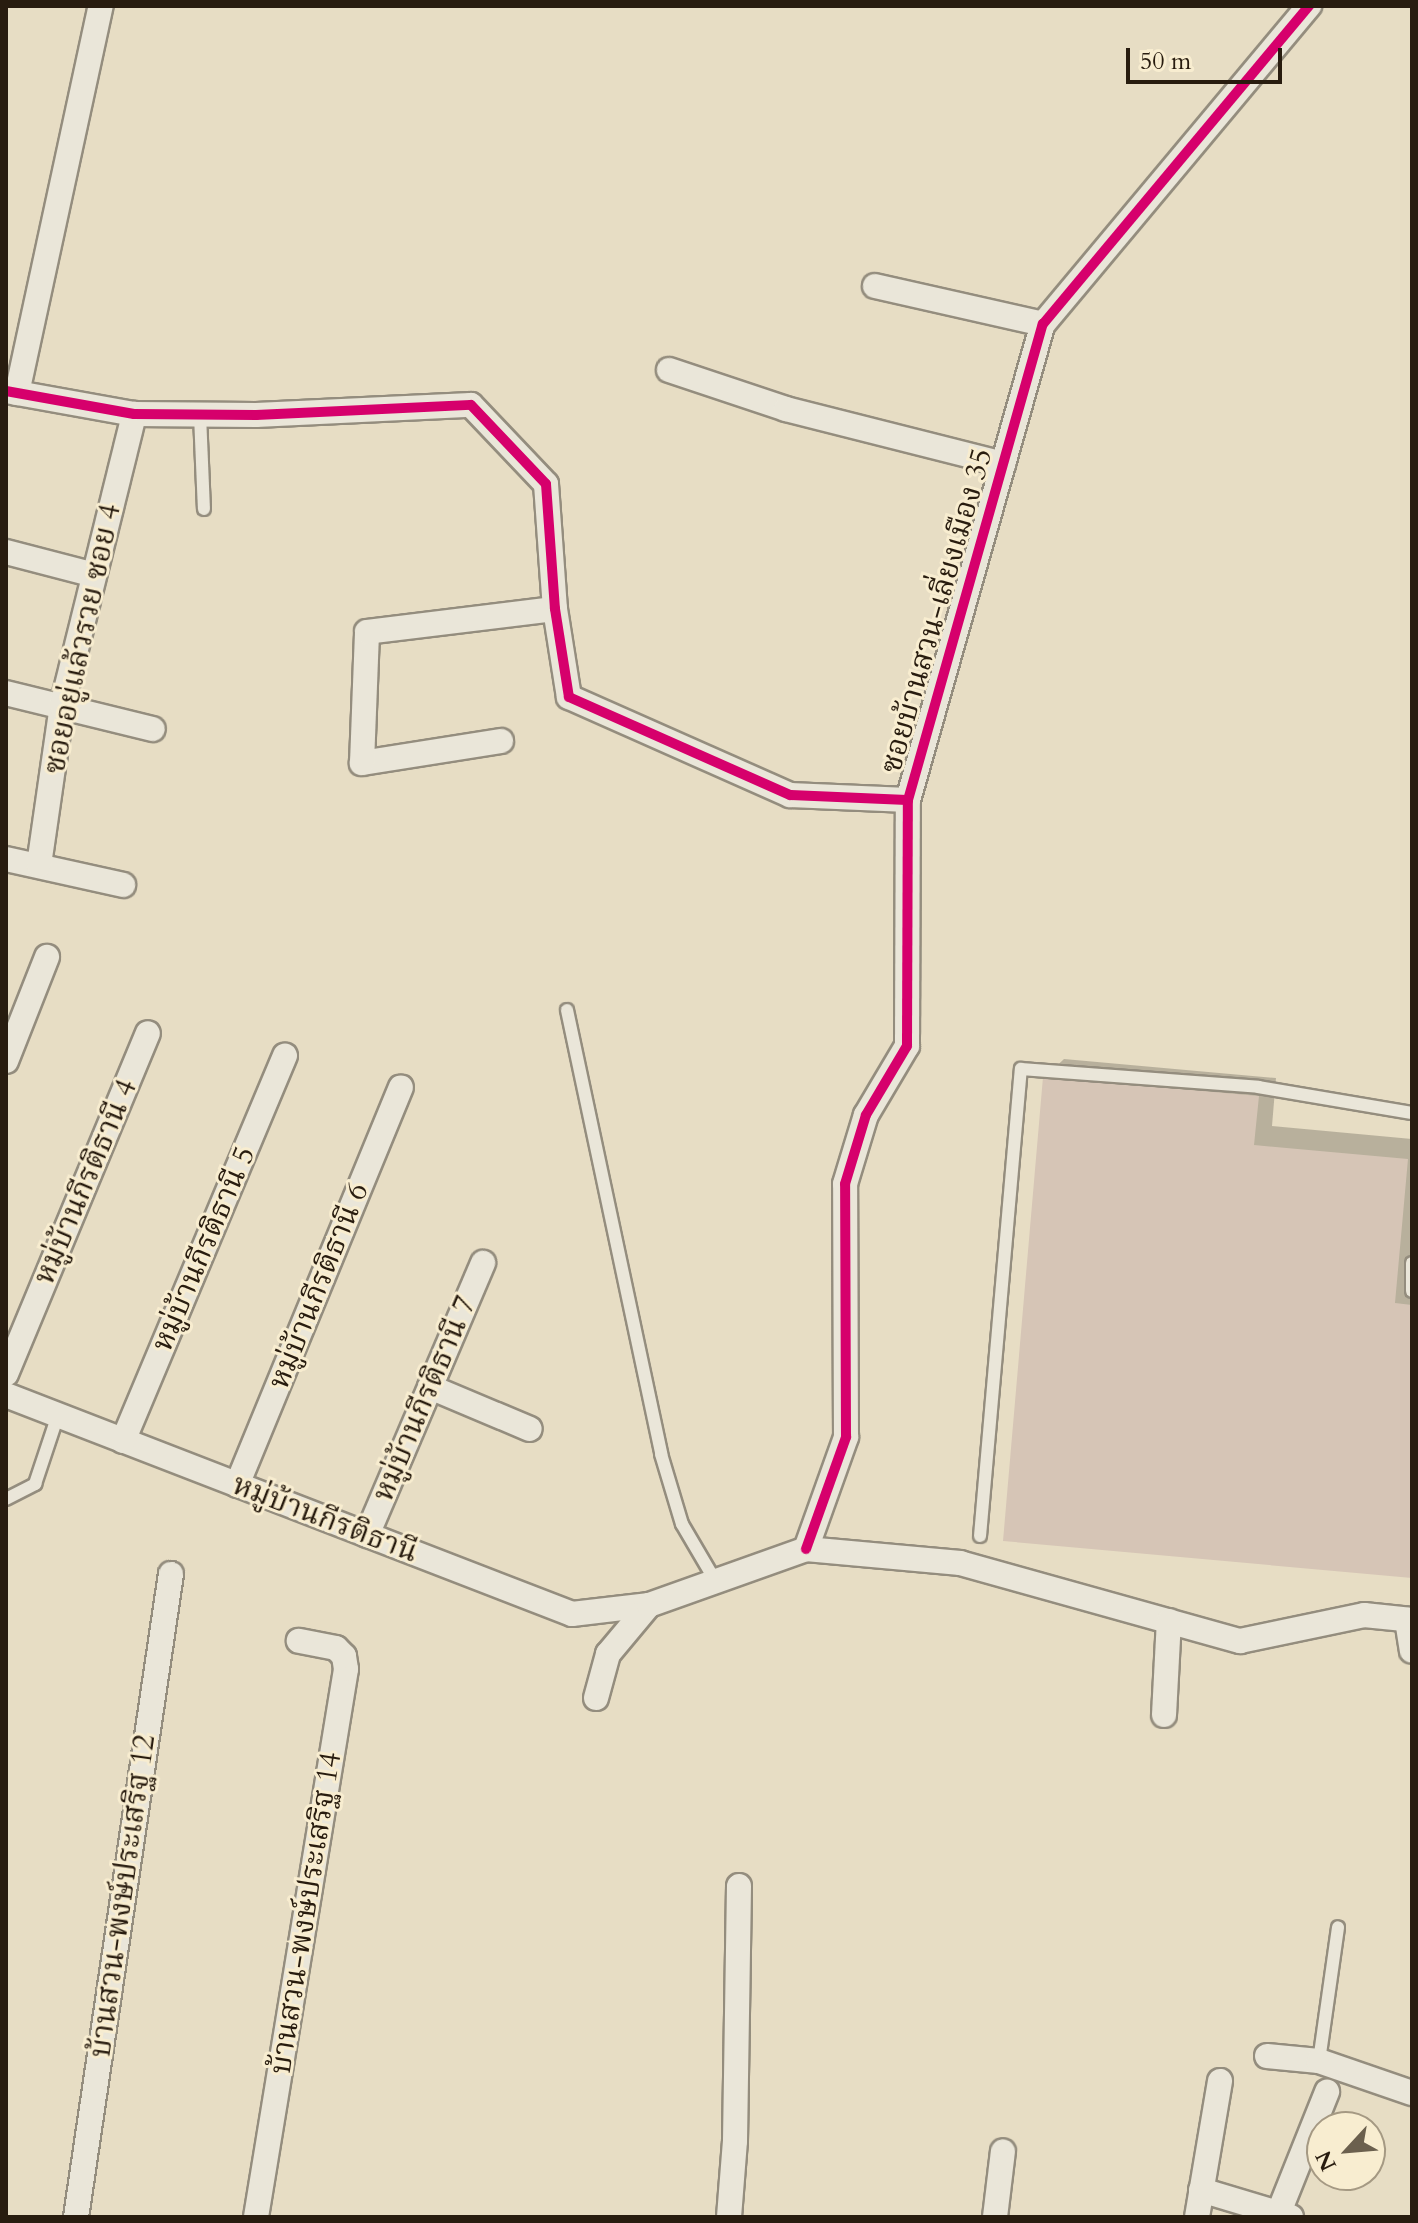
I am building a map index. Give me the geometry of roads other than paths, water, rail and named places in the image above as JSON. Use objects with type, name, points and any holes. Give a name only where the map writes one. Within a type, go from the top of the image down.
[{"type":"street","points":[[101,6],[12,392],[134,414],[200,415],[471,405],[546,484],[555,609],[569,697],[790,795],[908,800]]},
{"type":"street","name":"ซอยบ้านสวน-เลี่ยงเมือง 35","points":[[806,1549],[846,1437],[845,1184],[866,1115],[907,1046],[908,800],[1043,324],[1309,6]]},
{"type":"street","points":[[875,286],[1043,324]]},
{"type":"street","points":[[669,370],[786,409],[1003,464]]},
{"type":"street","name":"ซอยอยู่แล้วรวย ซอย 4","points":[[39,865],[62,706],[134,414]]},
{"type":"street","points":[[6,552],[94,575]]},
{"type":"street","points":[[501,741],[362,763],[367,632],[555,609]]},
{"type":"street","points":[[6,693],[153,729]]},
{"type":"street","points":[[6,859],[123,885]]},
{"type":"street","points":[[6,1061],[47,957]]},
{"type":"street","name":"หมู่บ้านกีรติธานี 4","points":[[6,1374],[148,1033]]},
{"type":"street","name":"หมู่บ้านกีรติธานี 5","points":[[123,1441],[285,1056]]},
{"type":"street","name":"หมู่บ้านกีรติธานี 6","points":[[237,1485],[401,1087]]},
{"type":"street","name":"หมู่บ้านกีรติธานี 7","points":[[367,1535],[483,1263]]},
{"type":"street","points":[[430,1387],[530,1429]]},
{"type":"street","name":"หมู่บ้านกีรติธานี","points":[[6,1395],[572,1614],[649,1605],[806,1549]]},
{"type":"street","points":[[806,1549],[960,1563],[1240,1641],[1364,1615],[1410,1620],[1412,1651]]},
{"type":"street","name":"บ้านสวน-พงษ์ประเสริฐ 12","points":[[76,2217],[171,1574]]},
{"type":"street","points":[[596,1698],[608,1654],[649,1605]]},
{"type":"street","points":[[1164,1715],[1169,1621]]},
{"type":"street","name":"บ้านสวน-พงษ์ประเสริฐ 14","points":[[256,2217],[346,1669],[344,1656],[336,1648],[299,1641]]},
{"type":"street","points":[[729,2217],[735,2141],[739,1886]]},
{"type":"street","points":[[1267,2056],[1319,2061],[1412,2093]]},
{"type":"street","points":[[1197,2217],[1220,2081]]},
{"type":"street","points":[[1201,2190],[1282,2215],[1327,2092]]},
{"type":"street","points":[[995,2217],[1003,2151]]},
{"type":"lane","points":[[200,415],[204,509]]},
{"type":"lane","points":[[567,1010],[661,1454],[682,1524],[716,1582]]},
{"type":"lane","points":[[980,1536],[1021,1069],[1258,1087],[1412,1113]]},
{"type":"lane","points":[[1412,1263],[1412,1291]]},
{"type":"lane","points":[[6,1499],[35,1484],[58,1415]]},
{"type":"lane","points":[[1319,2061],[1338,1927]]}]
